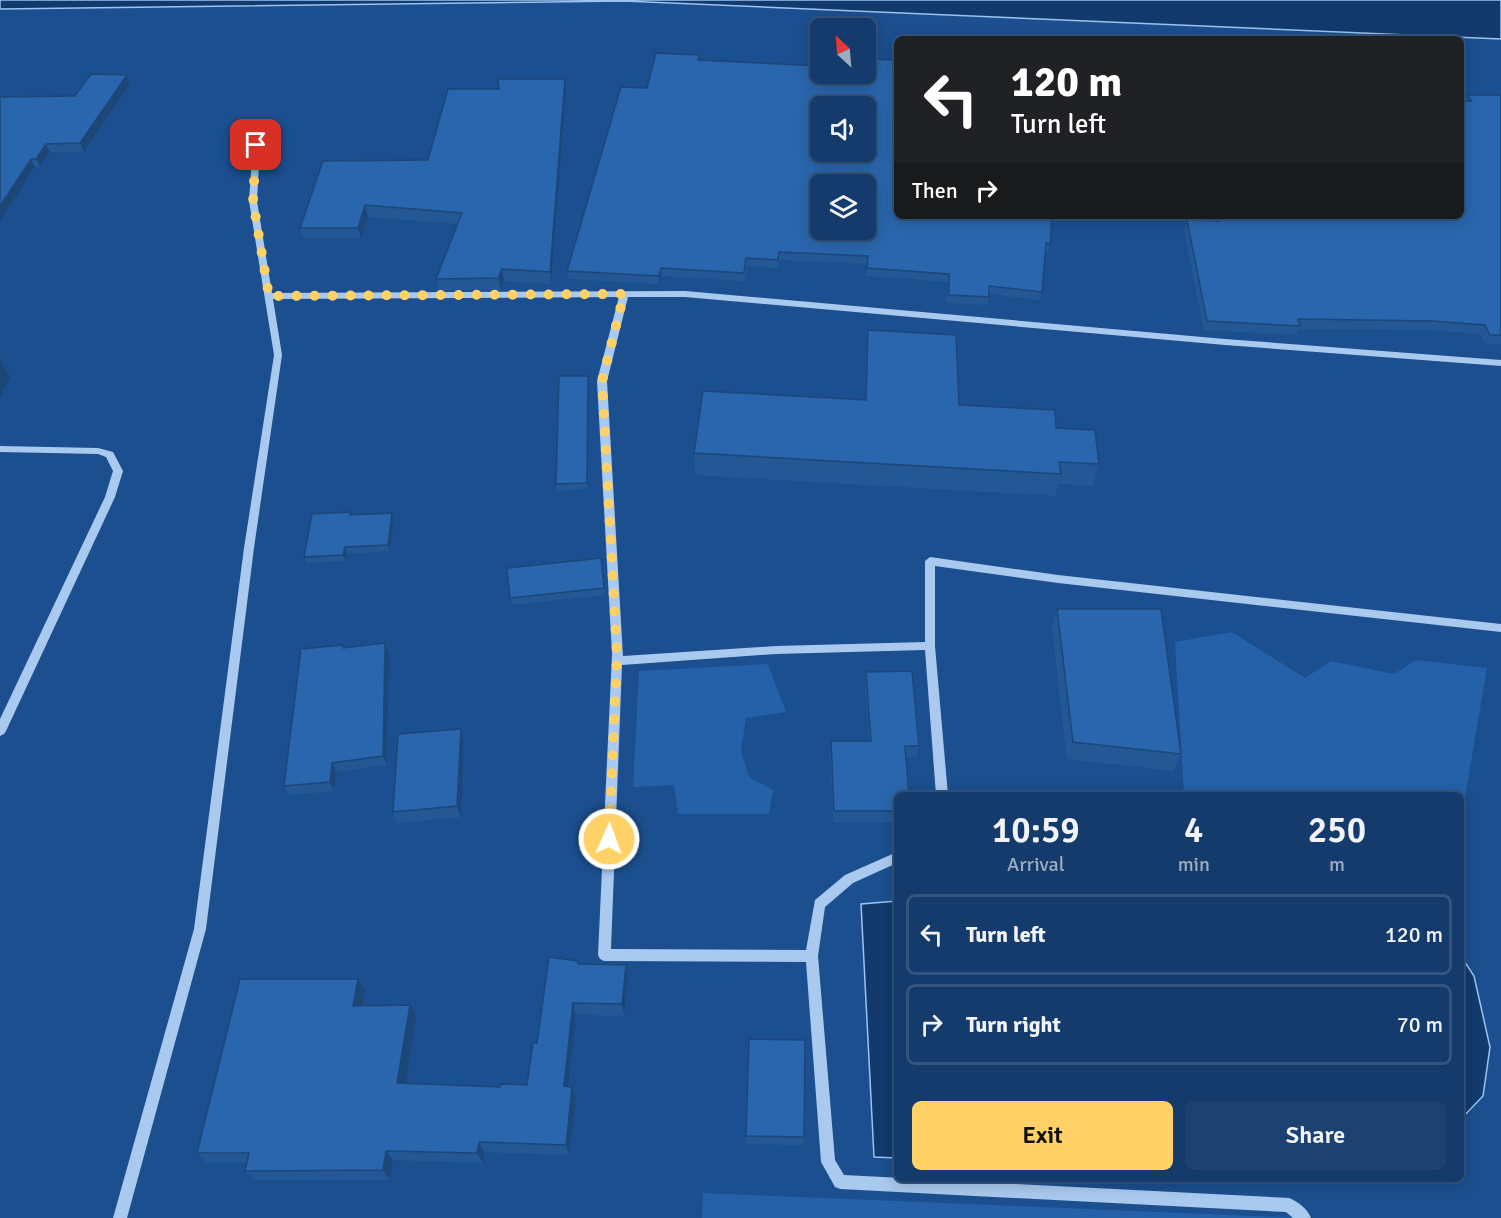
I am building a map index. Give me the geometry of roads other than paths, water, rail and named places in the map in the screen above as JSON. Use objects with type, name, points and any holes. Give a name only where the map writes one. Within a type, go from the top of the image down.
[{"type":"street","points":[[120,1218],[200,929],[249,548],[278,355],[253,201],[256,145]]},
{"type":"street","points":[[624,294],[602,381],[617,655],[604,955],[812,956]]},
{"type":"street","points":[[269,296],[685,294],[1225,342],[1501,363]]},
{"type":"street","points":[[0,449],[98,451],[110,454],[118,471],[110,497],[0,731]]},
{"type":"street","points":[[942,792],[930,646],[930,561],[1058,579],[1501,628]]},
{"type":"street","points":[[617,655],[618,661],[776,650],[930,646]]},
{"type":"street","points":[[894,858],[849,879],[819,904],[812,956],[828,1162],[840,1182],[1289,1205],[1304,1218]]}]
